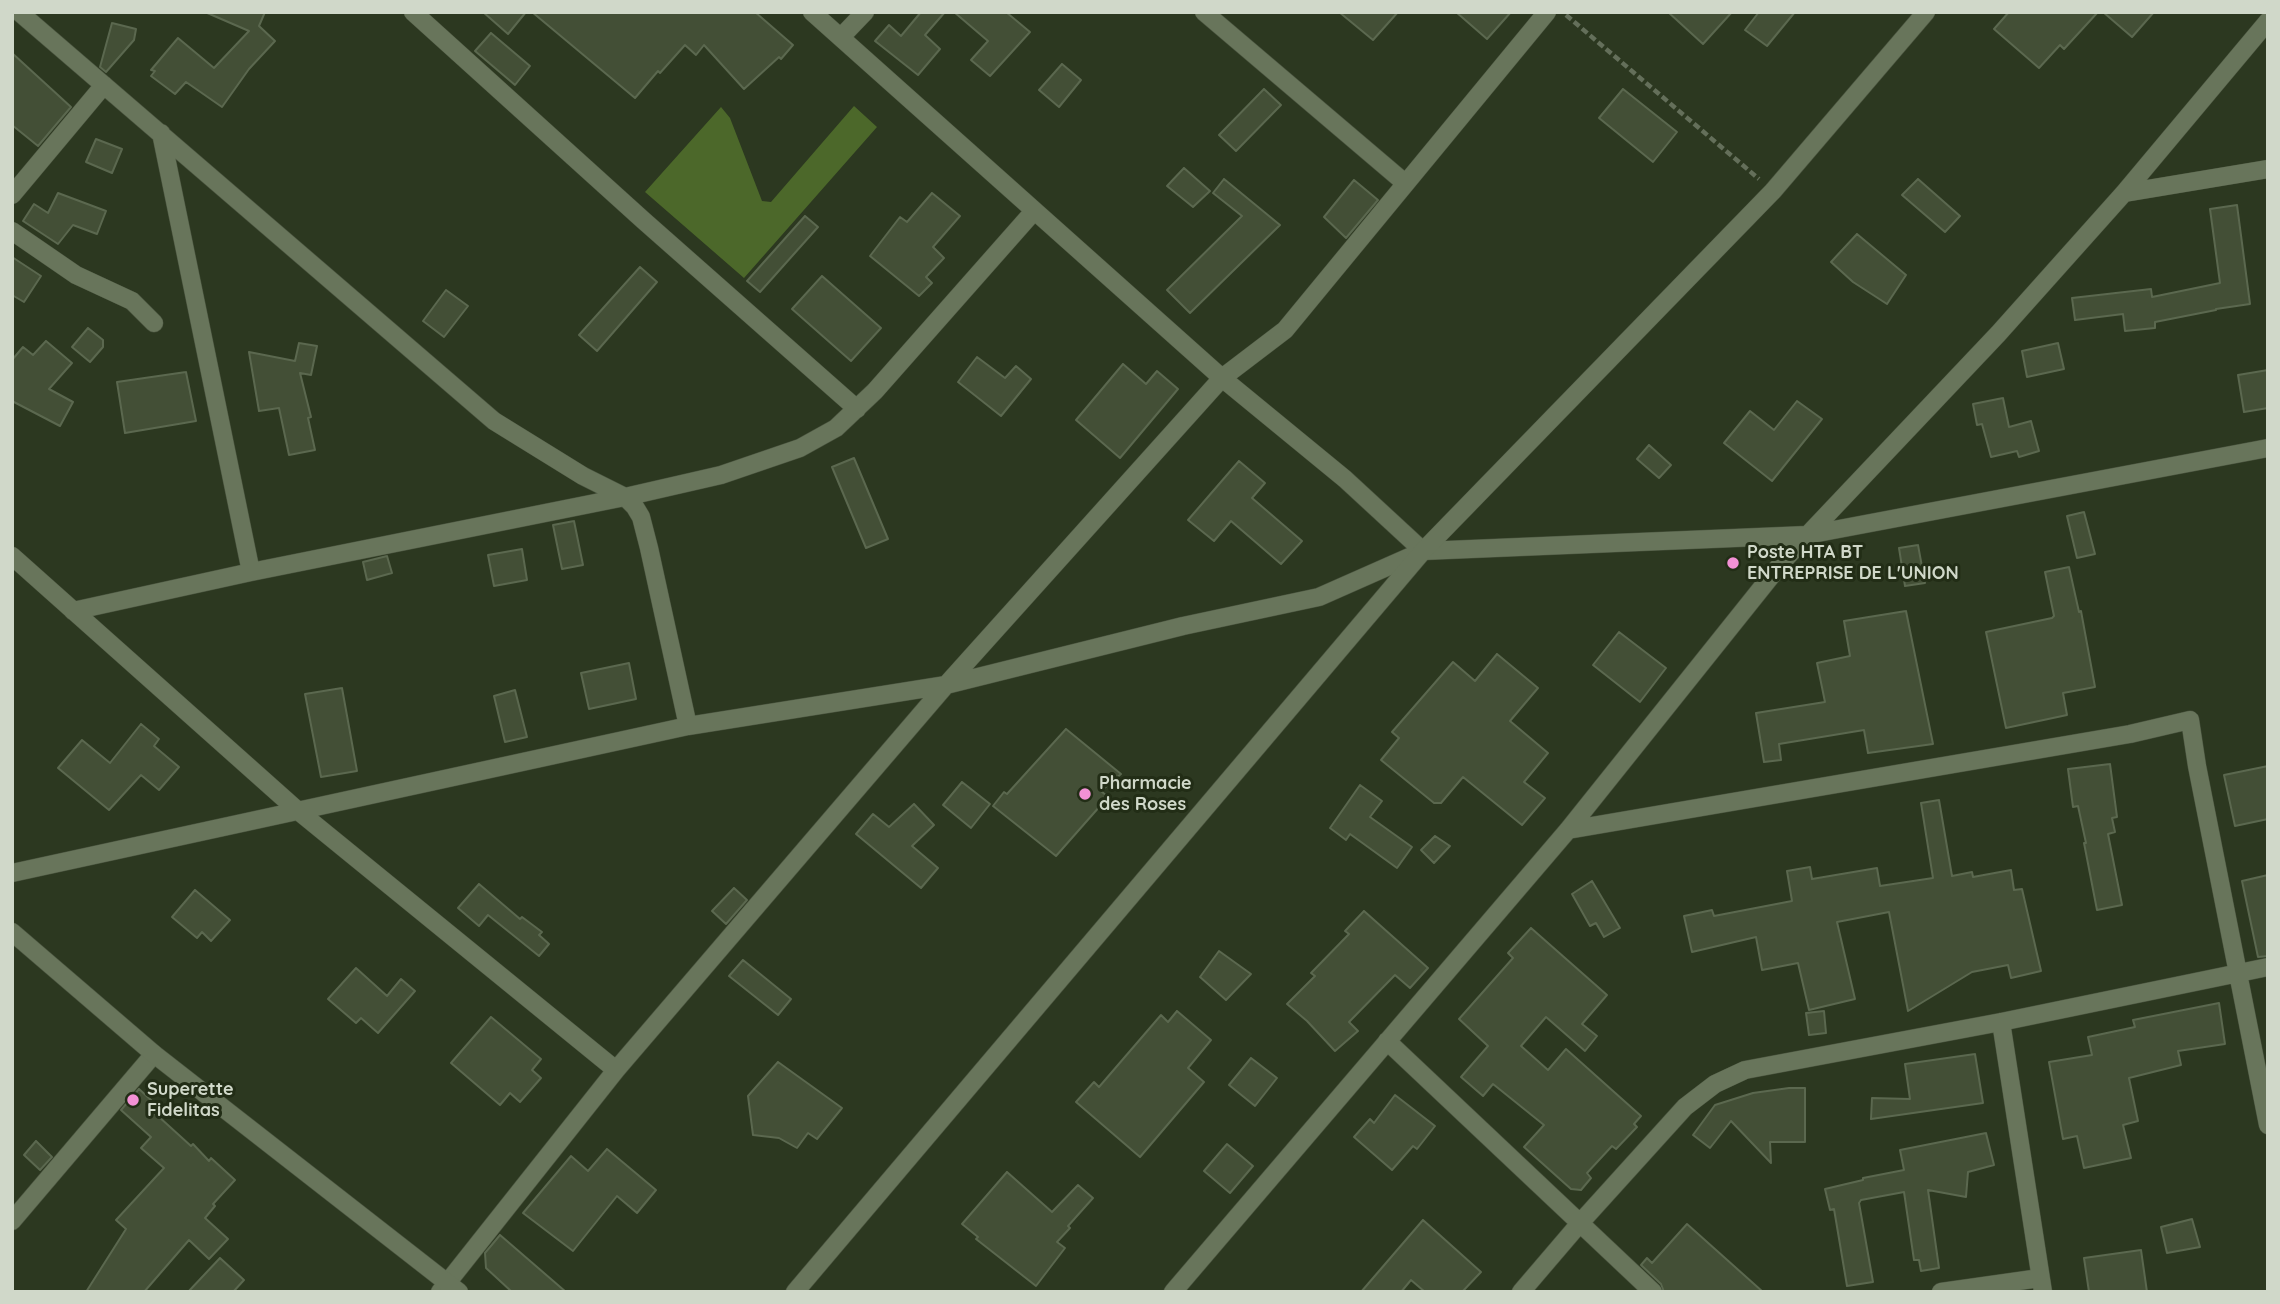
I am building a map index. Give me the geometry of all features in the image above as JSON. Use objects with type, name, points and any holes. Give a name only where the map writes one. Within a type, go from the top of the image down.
[{"type":"street","points":[[19,12],[494,421],[583,476],[625,497],[635,507],[641,517],[688,726]]},
{"type":"street","points":[[413,12],[857,409]]},
{"type":"street","points":[[812,12],[1223,378],[1345,479],[1423,551]]},
{"type":"street","points":[[841,37],[865,12]]},
{"type":"street","points":[[12,932],[154,1054],[449,1288],[616,1070],[946,685],[1178,425],[1223,378],[1285,330],[1547,12]]},
{"type":"street","points":[[795,1292],[1423,551],[1773,191],[1926,12]]},
{"type":"street","points":[[1210,14],[1405,183]]},
{"type":"street","points":[[1173,1292],[1568,830],[1784,560],[1998,334],[2124,193],[2268,21]]},
{"type":"street","points":[[12,195],[104,85]]},
{"type":"street","points":[[161,133],[251,572]]},
{"type":"street","points":[[2124,193],[2268,169]]},
{"type":"street","points":[[73,611],[251,572],[625,497],[721,475],[800,448],[836,428],[857,409],[1034,211]]},
{"type":"street","points":[[12,231],[76,275],[132,301],[154,323]]},
{"type":"street","points":[[12,873],[688,726],[946,685],[1183,626],[1319,597],[1423,551],[1807,535],[2268,448]]},
{"type":"street","points":[[12,556],[297,810],[616,1070]]},
{"type":"street","points":[[1568,830],[2130,734],[2190,720],[2268,1125]]},
{"type":"street","points":[[1521,1292],[1685,1107],[1715,1084],[1745,1070],[2001,1022],[2268,967]]},
{"type":"street","points":[[1941,1292],[2041,1285],[2001,1022]]},
{"type":"street","points":[[1387,1041],[1653,1292]]},
{"type":"street","points":[[12,1221],[154,1054]]},
{"type":"path","points":[[1562,12],[1773,191]]},
{"type":"green space","points":[[854,106],[877,127],[744,278],[645,192],[721,107],[730,118],[762,201],[771,202]]},
{"type":"building","points":[[205,12],[265,12],[259,26],[275,41],[249,69],[222,107],[186,82],[175,94],[151,76],[155,71],[151,70],[178,38],[214,68],[249,31]]},
{"type":"building","points":[[483,12],[526,12],[508,34]]},
{"type":"building","points":[[532,12],[755,12],[793,45],[781,59],[779,57],[744,89],[704,45],[696,55],[685,45],[635,98]]},
{"type":"building","points":[[921,12],[945,12],[925,35],[940,49],[918,75],[875,41],[889,25],[901,36]]},
{"type":"building","points":[[954,12],[1006,12],[1030,32],[990,76],[971,60],[988,41]]},
{"type":"building","points":[[1339,12],[1398,12],[1373,40]]},
{"type":"building","points":[[1456,12],[1511,12],[1487,39]]},
{"type":"building","points":[[1668,12],[1732,12],[1703,44]]},
{"type":"building","points":[[1759,12],[1795,12],[1767,46],[1745,30]]},
{"type":"building","points":[[2009,12],[2098,12],[2064,49],[2060,45],[2039,68],[1994,29]]},
{"type":"building","points":[[2103,12],[2154,12],[2132,37]]},
{"type":"building","points":[[112,23],[136,29],[134,40],[106,72],[100,67]]},
{"type":"building","points":[[491,33],[530,66],[515,85],[475,51]]},
{"type":"building","points":[[12,53],[71,107],[38,146],[12,125]]},
{"type":"building","points":[[1062,64],[1081,80],[1059,107],[1039,90]]},
{"type":"building","points":[[1264,89],[1281,105],[1236,151],[1219,135]]},
{"type":"building","points":[[1623,89],[1677,132],[1653,162],[1599,118]]},
{"type":"building","points":[[96,139],[122,149],[112,173],[86,162]]},
{"type":"building","points":[[1184,168],[1210,191],[1193,207],[1167,186]]},
{"type":"building","points":[[1224,179],[1280,225],[1190,313],[1167,290],[1242,216],[1213,193]]},
{"type":"building","points":[[1918,179],[1960,216],[1945,232],[1902,195]]},
{"type":"building","points":[[1354,180],[1378,200],[1346,238],[1324,217]]},
{"type":"building","points":[[58,193],[106,211],[97,234],[73,225],[58,244],[23,221],[34,204],[48,213]]},
{"type":"building","points":[[932,193],[960,216],[933,247],[944,258],[926,277],[932,283],[919,296],[870,256],[900,217],[907,222]]},
{"type":"building","points":[[2237,205],[2250,304],[2155,322],[2155,328],[2125,331],[2123,314],[2075,320],[2072,298],[2151,289],[2152,297],[2220,283],[2210,209]]},
{"type":"building","points":[[805,216],[818,227],[760,292],[747,281]]},
{"type":"building","points":[[1857,234],[1906,275],[1887,304],[1853,282],[1831,262]]},
{"type":"building","points":[[12,257],[41,276],[24,302],[12,295]]},
{"type":"building","points":[[640,267],[657,282],[597,351],[579,335]]},
{"type":"building","points":[[822,276],[881,328],[851,361],[792,309]]},
{"type":"building","points":[[446,290],[468,306],[444,337],[423,321]]},
{"type":"building","points":[[88,328],[103,340],[103,347],[90,362],[72,347]]},
{"type":"building","points":[[46,341],[72,363],[49,389],[73,402],[60,426],[12,401],[12,360],[23,347],[33,355]]},
{"type":"building","points":[[299,343],[317,346],[311,375],[300,373],[311,417],[308,418],[315,450],[289,455],[279,408],[259,411],[249,352],[295,361]]},
{"type":"building","points":[[2058,343],[2064,369],[2027,377],[2022,351]]},
{"type":"building","points":[[977,357],[1005,378],[1016,366],[1031,379],[1001,416],[958,382]]},
{"type":"building","points":[[1123,364],[1146,384],[1157,371],[1178,389],[1120,458],[1076,420]]},
{"type":"building","points":[[2268,370],[2268,408],[2244,412],[2238,375]]},
{"type":"building","points":[[186,372],[196,421],[125,433],[117,382]]},
{"type":"building","points":[[2003,398],[2009,427],[2031,421],[2039,451],[2019,457],[2017,451],[1991,457],[1982,424],[1977,425],[1973,404]]},
{"type":"building","points":[[1797,401],[1822,419],[1772,481],[1724,443],[1750,411],[1774,430]]},
{"type":"building","points":[[1649,445],[1671,465],[1659,478],[1637,459]]},
{"type":"building","points":[[854,458],[888,539],[866,548],[832,467]]},
{"type":"building","points":[[1239,461],[1265,483],[1252,498],[1302,541],[1281,564],[1231,521],[1214,541],[1188,520]]},
{"type":"building","points":[[2084,512],[2095,554],[2077,558],[2067,516]]},
{"type":"building","points":[[574,521],[583,565],[562,569],[553,525]]},
{"type":"building","points":[[1918,545],[1925,583],[1905,586],[1899,548]]},
{"type":"building","points":[[522,549],[527,580],[494,586],[488,555]]},
{"type":"building","points":[[387,556],[392,573],[367,580],[363,562]]},
{"type":"building","points":[[2069,567],[2079,612],[2081,611],[2095,687],[2063,693],[2067,715],[2006,728],[1986,632],[2052,618],[2054,616],[2045,572]]},
{"type":"building","points":[[1906,611],[1933,744],[1868,753],[1864,730],[1779,744],[1781,760],[1764,762],[1756,713],[1825,702],[1817,663],[1850,656],[1844,621]]},
{"type":"building","points":[[1619,632],[1666,668],[1640,702],[1593,665]]},
{"type":"building","points":[[1497,654],[1538,688],[1510,721],[1548,753],[1524,782],[1545,798],[1522,825],[1463,777],[1441,803],[1434,803],[1381,760],[1399,738],[1392,732],[1453,662],[1475,681]]},
{"type":"building","points":[[629,663],[636,699],[589,709],[581,673]]},
{"type":"building","points":[[342,688],[357,771],[321,777],[305,694]]},
{"type":"building","points":[[515,690],[527,737],[505,742],[494,696]]},
{"type":"building","points":[[141,724],[159,739],[154,746],[179,767],[159,790],[141,775],[109,810],[58,768],[82,740],[110,763]]},
{"type":"building","points":[[1066,729],[1121,774],[1101,791],[1108,797],[1056,856],[993,806]]},
{"type":"building","points":[[2110,764],[2117,817],[2112,818],[2115,832],[2108,834],[2122,905],[2097,910],[2078,806],[2073,807],[2068,769]]},
{"type":"building","points":[[2268,766],[2268,819],[2235,826],[2224,775]]},
{"type":"building","points":[[962,782],[990,804],[971,828],[943,805]]},
{"type":"building","points":[[1360,785],[1382,801],[1370,817],[1412,847],[1397,868],[1350,834],[1346,840],[1330,828]]},
{"type":"building","points":[[1939,800],[1952,876],[1972,872],[1973,877],[2011,870],[2014,890],[2022,889],[2041,971],[2011,978],[2008,965],[1972,972],[1908,1011],[1889,912],[1837,922],[1855,999],[1809,1010],[1798,963],[1762,970],[1756,937],[1692,952],[1684,916],[1712,910],[1714,916],[1792,901],[1787,871],[1810,867],[1812,879],[1877,868],[1880,886],[1933,878],[1921,803]]},
{"type":"building","points":[[914,804],[934,825],[912,846],[938,868],[921,888],[856,834],[873,814],[889,827]]},
{"type":"building","points":[[1435,836],[1450,846],[1434,863],[1421,850]]},
{"type":"building","points":[[2268,875],[2268,956],[2258,957],[2242,881]]},
{"type":"building","points":[[1592,881],[1620,928],[1604,937],[1596,923],[1590,926],[1572,894]]},
{"type":"building","points":[[479,884],[520,919],[522,917],[542,932],[539,935],[549,944],[539,956],[488,915],[479,926],[458,908]]},
{"type":"building","points":[[734,888],[747,900],[726,924],[712,911]]},
{"type":"building","points":[[195,890],[230,920],[211,941],[202,932],[197,938],[172,917]]},
{"type":"building","points":[[1364,911],[1428,968],[1410,988],[1395,975],[1349,1022],[1358,1031],[1335,1051],[1287,1004],[1315,976],[1311,973],[1349,934],[1345,931]]},
{"type":"building","points":[[1531,928],[1607,995],[1582,1024],[1597,1036],[1585,1051],[1546,1017],[1521,1046],[1548,1070],[1566,1049],[1641,1116],[1634,1124],[1637,1127],[1616,1149],[1612,1146],[1587,1173],[1591,1178],[1581,1190],[1571,1189],[1524,1147],[1544,1125],[1493,1084],[1483,1096],[1461,1077],[1488,1046],[1459,1019],[1513,958],[1508,953]]},
{"type":"building","points":[[1219,951],[1251,974],[1226,1000],[1200,977]]},
{"type":"building","points":[[743,960],[791,999],[778,1015],[729,976]]},
{"type":"building","points":[[356,968],[387,996],[401,979],[415,991],[378,1033],[361,1018],[356,1023],[328,999]]},
{"type":"building","points":[[2219,1003],[2225,1044],[2178,1051],[2181,1065],[2129,1078],[2138,1121],[2123,1125],[2131,1158],[2084,1168],[2077,1136],[2063,1139],[2049,1062],[2092,1055],[2088,1037],[2135,1027],[2133,1020]]},
{"type":"building","points":[[1177,1011],[1211,1040],[1188,1068],[1204,1082],[1140,1157],[1076,1102],[1094,1082],[1099,1087],[1161,1015],[1168,1022]]},
{"type":"building","points":[[1824,1011],[1826,1033],[1809,1035],[1806,1013]]},
{"type":"building","points":[[491,1017],[541,1059],[532,1070],[541,1078],[520,1102],[510,1093],[500,1105],[451,1063]]},
{"type":"building","points":[[1975,1054],[1983,1103],[1871,1119],[1872,1098],[1910,1099],[1905,1064]]},
{"type":"building","points":[[1251,1058],[1277,1078],[1255,1106],[1229,1085]]},
{"type":"building","points":[[778,1062],[842,1108],[817,1139],[808,1133],[797,1148],[779,1138],[753,1135],[748,1096]]},
{"type":"building","points":[[1805,1088],[1805,1142],[1770,1142],[1771,1163],[1731,1121],[1710,1148],[1693,1135],[1715,1105],[1753,1093]]},
{"type":"building","points":[[139,1089],[152,1101],[147,1106],[191,1146],[193,1144],[209,1161],[211,1158],[235,1180],[213,1204],[215,1206],[205,1218],[228,1239],[209,1259],[189,1240],[144,1292],[86,1292],[126,1229],[116,1220],[164,1168],[141,1148],[151,1137],[121,1110]]},
{"type":"building","points":[[1395,1095],[1435,1126],[1417,1149],[1413,1146],[1392,1170],[1354,1137],[1370,1119],[1374,1123]]},
{"type":"building","points":[[1986,1133],[1994,1165],[1968,1172],[1966,1197],[1928,1190],[1939,1268],[1921,1271],[1919,1260],[1914,1260],[1904,1192],[1861,1200],[1859,1203],[1873,1282],[1847,1286],[1834,1209],[1830,1210],[1825,1189],[1904,1170],[1900,1150]]},
{"type":"building","points":[[36,1141],[52,1157],[40,1170],[24,1155]]},
{"type":"building","points":[[1227,1144],[1253,1166],[1230,1193],[1204,1171]]},
{"type":"building","points":[[607,1149],[656,1190],[637,1213],[617,1196],[573,1251],[523,1213],[571,1156],[588,1171]]},
{"type":"building","points":[[1007,1172],[1052,1212],[1078,1185],[1093,1198],[1057,1242],[1065,1248],[1036,1286],[976,1239],[978,1237],[962,1224]]},
{"type":"building","points":[[2192,1219],[2200,1247],[2167,1253],[2161,1227]]},
{"type":"building","points":[[1423,1220],[1481,1272],[1462,1292],[1425,1292],[1411,1280],[1401,1292],[1361,1292]]},
{"type":"building","points":[[1687,1224],[1763,1292],[1664,1292],[1661,1284],[1641,1265],[1647,1258],[1652,1263]]},
{"type":"building","points":[[500,1235],[566,1292],[512,1292],[486,1268],[485,1253]]},
{"type":"building","points":[[2141,1250],[2147,1292],[2089,1292],[2084,1258]]},
{"type":"building","points":[[220,1258],[244,1280],[233,1292],[188,1292]]},
{"type":"place","name":"Poste HTA BT ENTREPRISE DE L'UNION","points":[[1733,563]]},
{"type":"place","name":"Pharmacie des Roses","points":[[1085,794]]},
{"type":"place","name":"Superette Fidelitas","points":[[133,1100]]}]
